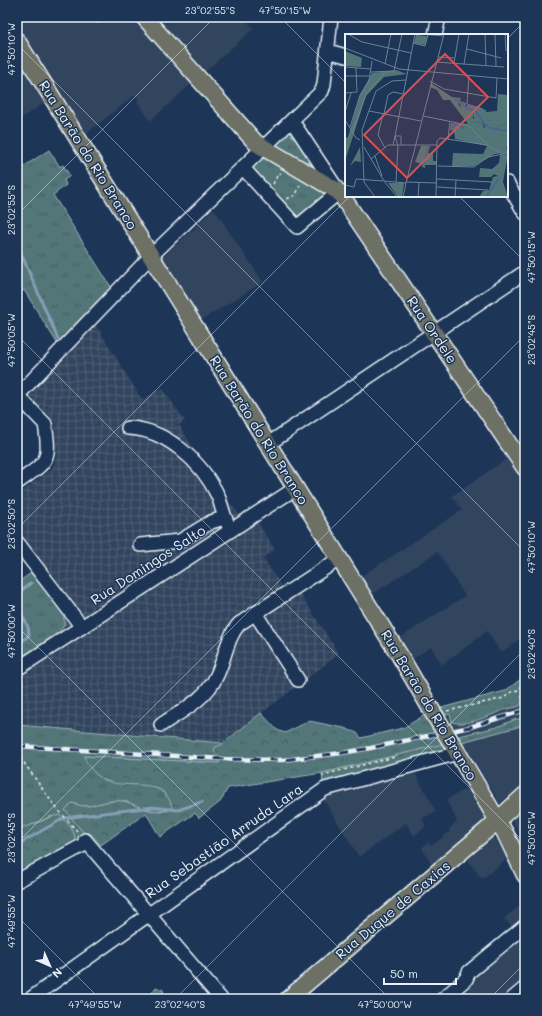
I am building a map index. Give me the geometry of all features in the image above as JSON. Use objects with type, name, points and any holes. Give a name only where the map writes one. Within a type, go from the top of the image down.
[{"type":"main road","points":[[144,17],[256,143],[339,192]]},
{"type":"main road","name":"Rua Barão do Rio Branco","points":[[17,41],[296,488],[501,826]]},
{"type":"main road","name":"Rua Ordele","points":[[339,192],[525,468]]},
{"type":"main road","name":"Rua Duque de Caxias","points":[[288,999],[501,826],[525,795]]},
{"type":"main road","points":[[501,826],[525,861]]},
{"type":"main road","points":[[501,826],[525,875]]},
{"type":"street","points":[[17,483],[44,463],[47,456],[45,424],[17,395],[150,256],[292,121],[324,88],[331,17]]},
{"type":"street","points":[[435,34],[439,17]]},
{"type":"street","points":[[328,51],[345,56]]},
{"type":"street","points":[[243,168],[297,227],[339,192],[292,121]]},
{"type":"street","points":[[508,185],[525,213]]},
{"type":"street","points":[[268,444],[525,272]]},
{"type":"street","points":[[128,428],[140,428],[155,433],[184,453],[200,469],[215,490],[224,518],[231,530]]},
{"type":"street","name":"Rua Domingos Salto","points":[[17,668],[296,488]]},
{"type":"street","points":[[140,545],[180,541],[211,522],[224,518]]},
{"type":"street","points":[[17,542],[82,627]]},
{"type":"street","points":[[161,725],[207,692],[217,676],[232,633],[239,624],[339,559]]},
{"type":"street","points":[[252,615],[298,680]]},
{"type":"street","name":"Rua Sebastião Arruda Lara","points":[[30,999],[325,789],[455,749]]},
{"type":"street","points":[[17,881],[86,841],[221,999]]},
{"type":"street","points":[[443,999],[466,979],[469,972],[525,926]]},
{"type":"street","points":[[512,999],[525,988]]},
{"type":"path","points":[[97,23],[104,17]]},
{"type":"path","points":[[274,189],[275,179],[283,172]]},
{"type":"path","points":[[283,199],[290,199],[296,195],[300,189],[300,182]]},
{"type":"path","points":[[434,715],[442,708],[448,711],[504,698],[511,692],[518,690],[525,683]]},
{"type":"path","points":[[17,753],[54,805],[86,841]]},
{"type":"path","points":[[323,779],[323,775],[398,757]]},
{"type":"shaded area","points":[[17,17],[242,17],[254,28],[150,121],[137,101],[139,99],[135,95],[78,140],[52,98],[17,121]]},
{"type":"shaded area","points":[[214,209],[263,282],[200,321],[163,261],[164,256],[194,230],[196,226]]},
{"type":"shaded area","points":[[96,325],[142,400],[162,388],[185,421],[179,425],[213,480],[240,516],[256,520],[274,548],[275,550],[263,558],[282,587],[299,592],[339,654],[222,743],[17,725],[17,660],[59,632],[63,613],[31,573],[42,564],[17,532],[17,495],[52,469],[56,457],[54,421],[29,395]]},
{"type":"shaded area","points":[[509,457],[525,460],[525,645],[520,639],[501,653],[487,631],[442,665],[431,647],[411,660],[398,639],[465,596],[437,552],[371,595],[360,577],[462,510],[452,496]]},
{"type":"shaded area","points":[[525,695],[525,785],[500,803],[461,740],[446,749],[425,715],[441,708],[446,715],[502,704]]},
{"type":"shaded area","points":[[409,762],[436,811],[422,819],[426,826],[414,836],[406,823],[359,857],[323,799],[323,785]]},
{"type":"shaded area","points":[[467,788],[485,817],[484,821],[432,865],[422,848],[428,842],[430,845],[434,844],[450,831],[449,829],[457,821],[446,800]]},
{"type":"shaded area","points":[[525,806],[525,842],[512,821],[514,816]]},
{"type":"shaded area","points":[[492,838],[496,839],[507,859],[482,879],[467,859]]},
{"type":"shaded area","points":[[525,902],[525,921],[514,930],[504,918]]},
{"type":"shaded area","points":[[525,930],[525,979],[500,999],[451,999],[475,978],[471,973]]},
{"type":"green space","points":[[289,132],[293,133],[315,166],[313,170],[276,147],[278,142]]},
{"type":"green space","points":[[49,150],[60,167],[63,165],[70,176],[64,180],[66,185],[53,195],[111,287],[57,343],[24,290],[17,295],[17,171]]},
{"type":"green space","points":[[264,156],[326,193],[326,195],[298,220],[252,169]]},
{"type":"green space","points":[[31,573],[63,613],[65,624],[59,632],[17,660],[17,583]]},
{"type":"green space","points":[[525,676],[525,695],[520,697],[523,700],[520,706],[464,723],[452,722],[450,714],[446,715],[441,708],[505,691]]},
{"type":"green space","points":[[261,713],[277,730],[285,733],[309,721],[344,728],[357,733],[361,738],[403,728],[425,715],[443,744],[322,773],[228,788],[220,802],[199,818],[195,813],[160,837],[146,813],[101,845],[91,834],[83,832],[65,810],[72,803],[88,806],[117,801],[126,802],[147,810],[167,811],[172,807],[168,797],[161,791],[144,785],[107,781],[99,777],[93,771],[84,756],[219,763],[220,756],[214,752],[215,747],[221,745]]},
{"type":"green space","points":[[516,719],[525,719],[525,725],[462,742],[459,736],[497,727]]},
{"type":"green space","points":[[17,725],[222,743],[219,763],[85,756],[120,783],[148,785],[160,790],[170,799],[172,807],[167,811],[159,811],[147,810],[122,801],[112,801],[88,806],[72,803],[66,811],[91,834],[75,843],[52,816],[26,827],[17,827]]},
{"type":"green space","points":[[443,744],[447,752],[323,785],[322,773]]},
{"type":"green space","points":[[60,815],[73,831],[75,843],[17,874],[17,827],[28,826]]},
{"type":"green space","points":[[156,987],[163,990],[165,996],[163,999],[148,999]]},
{"type":"waterway","points":[[17,244],[58,339]]},
{"type":"waterway","points":[[17,600],[18,593],[31,583]]},
{"type":"waterway","points":[[17,605],[28,627],[29,635],[25,639],[17,642]]},
{"type":"waterway","points":[[17,845],[64,818],[152,807],[178,810],[202,802]]},
{"type":"railway","points":[[17,746],[224,759],[283,760],[371,748],[470,727],[525,710]]}]
